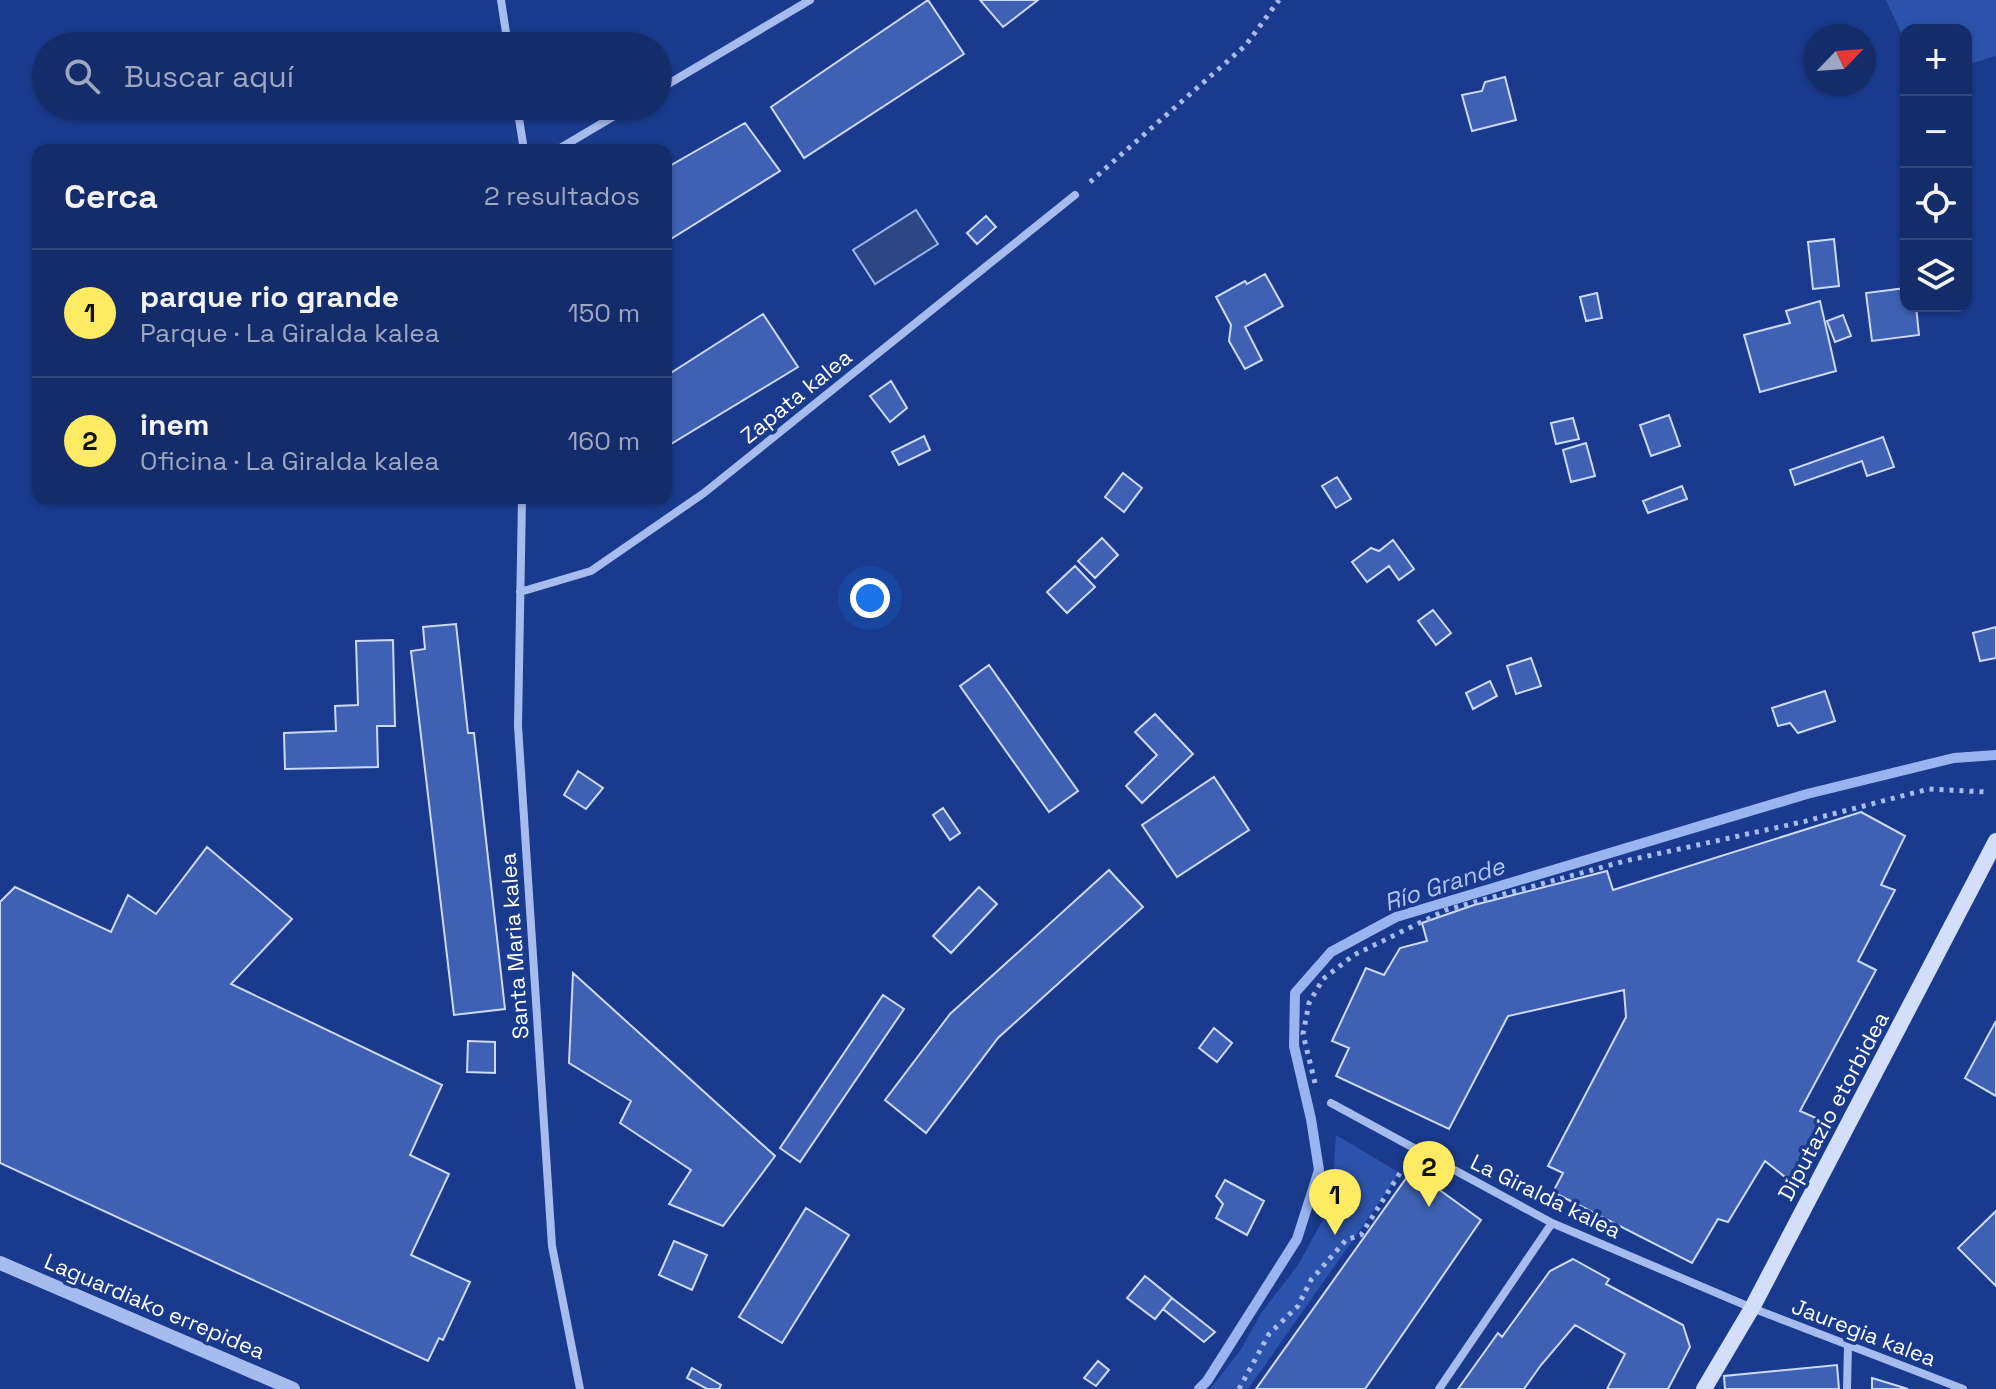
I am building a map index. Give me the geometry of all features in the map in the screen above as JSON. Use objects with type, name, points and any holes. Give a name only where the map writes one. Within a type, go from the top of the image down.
[{"type":"main road","name":"Diputazio etorbidea","points":[[1704,1389],[1752,1308],[1996,841]]},
{"type":"street","points":[[501,0],[506,32]]},
{"type":"street","points":[[672,82],[810,0]]},
{"type":"street","points":[[519,120],[523,144]]},
{"type":"street","points":[[567,144],[607,120]]},
{"type":"street","name":"Zapata kalea","points":[[520,592],[591,571],[704,493],[1075,195]]},
{"type":"street","name":"Santa Maria kalea","points":[[522,504],[518,726],[552,1246],[580,1389]]},
{"type":"street","name":"La Giralda kalea","points":[[1331,1103],[1552,1223],[1752,1308]]},
{"type":"street","points":[[1439,1389],[1552,1223]]},
{"type":"street","name":"Laguardiako errepidea","points":[[0,1263],[293,1389]]},
{"type":"street","name":"Jauregia kalea","points":[[1752,1308],[1963,1389]]},
{"type":"street","points":[[1847,1389],[1848,1344]]},
{"type":"path","points":[[1075,195],[1246,45],[1279,0]]},
{"type":"path","points":[[1315,1083],[1303,1034],[1309,1003],[1323,979],[1354,955],[1446,910],[1625,861],[1802,822],[1929,789],[1986,792]]},
{"type":"path","points":[[1239,1389],[1269,1334],[1298,1306],[1311,1280],[1346,1240],[1361,1235],[1400,1173]]},
{"type":"shaded area","points":[[1886,0],[1996,0],[1996,56],[1972,63],[1972,24],[1900,24],[1900,30]]},
{"type":"shaded area","points":[[916,210],[938,244],[875,284],[853,250]]},
{"type":"shaded area","points":[[1336,1135],[1400,1173],[1248,1389],[1210,1389],[1240,1351],[1262,1312],[1298,1265],[1331,1205]]},
{"type":"building","points":[[928,0],[964,54],[804,158],[771,107]]},
{"type":"building","points":[[980,0],[1038,0],[1003,27]]},
{"type":"building","points":[[1505,77],[1516,120],[1472,131],[1462,95],[1482,91],[1485,82]]},
{"type":"building","points":[[745,123],[780,171],[672,238],[672,165]]},
{"type":"building","points":[[986,216],[996,227],[977,244],[967,233]]},
{"type":"building","points":[[1834,239],[1839,286],[1813,289],[1808,242]]},
{"type":"building","points":[[1265,274],[1283,306],[1245,327],[1262,360],[1245,369],[1229,341],[1231,325],[1216,297]]},
{"type":"building","points":[[1900,289],[1900,312],[1917,312],[1919,335],[1872,341],[1866,293]]},
{"type":"building","points":[[1597,293],[1602,318],[1586,321],[1580,297]]},
{"type":"building","points":[[1820,301],[1836,371],[1760,392],[1744,335],[1790,323],[1786,311]]},
{"type":"building","points":[[763,314],[798,367],[672,443],[672,372]]},
{"type":"building","points":[[1843,315],[1851,336],[1835,342],[1827,321]]},
{"type":"building","points":[[891,381],[907,408],[890,422],[870,396]]},
{"type":"building","points":[[1669,415],[1680,446],[1651,456],[1640,425]]},
{"type":"building","points":[[1573,418],[1579,439],[1556,444],[1551,423]]},
{"type":"building","points":[[924,436],[930,450],[899,465],[892,452]]},
{"type":"building","points":[[1883,437],[1894,467],[1867,476],[1862,461],[1795,485],[1790,470]]},
{"type":"building","points":[[1586,443],[1595,476],[1571,482],[1563,450]]},
{"type":"building","points":[[1123,473],[1142,488],[1124,512],[1105,497]]},
{"type":"building","points":[[1337,477],[1351,499],[1336,508],[1322,486]]},
{"type":"building","points":[[1682,486],[1687,499],[1648,513],[1643,501]]},
{"type":"building","points":[[1102,538],[1118,555],[1095,578],[1078,561]]},
{"type":"building","points":[[1393,540],[1414,569],[1399,580],[1389,566],[1367,582],[1352,562],[1371,548],[1379,551]]},
{"type":"building","points":[[1075,566],[1095,587],[1067,613],[1047,592]]},
{"type":"building","points":[[1433,610],[1451,633],[1436,645],[1418,621]]},
{"type":"building","points":[[456,624],[468,733],[474,733],[505,1009],[454,1015],[411,651],[425,649],[423,627]]},
{"type":"building","points":[[1996,627],[1996,658],[1980,661],[1973,633]]},
{"type":"building","points":[[393,640],[395,726],[377,726],[378,767],[285,769],[284,733],[336,731],[335,706],[358,705],[356,641]]},
{"type":"building","points":[[1531,658],[1541,686],[1516,694],[1507,666]]},
{"type":"building","points":[[989,665],[1078,791],[1049,812],[960,686]]},
{"type":"building","points":[[1490,681],[1497,696],[1473,709],[1466,693]]},
{"type":"building","points":[[1825,691],[1835,721],[1798,733],[1790,723],[1778,726],[1772,708]]},
{"type":"building","points":[[1155,714],[1193,754],[1142,803],[1126,786],[1157,755],[1135,732]]},
{"type":"building","points":[[578,771],[603,788],[586,809],[564,795]]},
{"type":"building","points":[[1214,777],[1249,830],[1177,877],[1142,825]]},
{"type":"building","points":[[943,808],[960,833],[950,840],[933,815]]},
{"type":"building","points":[[1861,812],[1905,836],[1881,885],[1895,890],[1858,961],[1876,970],[1800,1111],[1825,1122],[1790,1181],[1765,1161],[1728,1222],[1718,1219],[1692,1263],[1553,1192],[1563,1173],[1548,1166],[1626,1017],[1624,990],[1508,1016],[1449,1129],[1336,1076],[1349,1048],[1332,1041],[1366,968],[1384,975],[1400,948],[1427,941],[1422,923],[1474,905],[1607,871],[1613,890]]},
{"type":"building","points":[[207,847],[292,919],[231,984],[442,1085],[410,1155],[449,1174],[411,1255],[470,1282],[443,1340],[439,1338],[428,1361],[0,1163],[0,902],[15,887],[111,932],[128,895],[156,914]]},
{"type":"building","points":[[1109,870],[1143,907],[998,1038],[926,1133],[885,1100],[950,1014]]},
{"type":"building","points":[[979,887],[997,904],[951,953],[933,936]]},
{"type":"building","points":[[573,973],[775,1156],[723,1226],[669,1204],[691,1170],[620,1123],[631,1101],[569,1063]]},
{"type":"building","points":[[883,995],[904,1009],[800,1162],[780,1148]]},
{"type":"building","points":[[1996,1021],[1996,1096],[1965,1078]]},
{"type":"building","points":[[1214,1028],[1232,1043],[1217,1062],[1199,1048]]},
{"type":"building","points":[[468,1041],[495,1042],[495,1073],[467,1072]]},
{"type":"building","points":[[1412,1170],[1481,1220],[1365,1389],[1256,1389]]},
{"type":"building","points":[[1225,1180],[1264,1201],[1247,1235],[1216,1218],[1223,1204],[1216,1196]]},
{"type":"building","points":[[806,1208],[849,1235],[782,1343],[739,1317]]},
{"type":"building","points":[[1996,1211],[1996,1286],[1958,1248]]},
{"type":"building","points":[[674,1241],[707,1255],[692,1290],[659,1275]]},
{"type":"building","points":[[1573,1259],[1609,1279],[1606,1284],[1683,1325],[1690,1347],[1668,1389],[1607,1389],[1625,1354],[1575,1325],[1524,1389],[1458,1389],[1498,1333],[1502,1337],[1550,1271]]},
{"type":"building","points":[[1145,1276],[1172,1298],[1155,1319],[1127,1298]]},
{"type":"building","points":[[1172,1298],[1215,1332],[1204,1342],[1163,1309]]},
{"type":"building","points":[[1098,1361],[1109,1370],[1096,1386],[1084,1378]]},
{"type":"building","points":[[1837,1365],[1839,1389],[1725,1389],[1724,1376]]},
{"type":"building","points":[[692,1368],[721,1385],[719,1389],[707,1389],[687,1378]]},
{"type":"building","points":[[1872,1378],[1908,1389],[1872,1389]]},
{"type":"waterway","name":"Río Grande","points":[[1199,1389],[1297,1239],[1319,1170],[1294,1046],[1295,993],[1331,952],[1396,917],[1807,794],[1954,758],[1996,755]]},
{"type":"place","name":"inem","points":[[1429,1207]]},
{"type":"place","name":"parque rio grande","points":[[1335,1235]]}]
